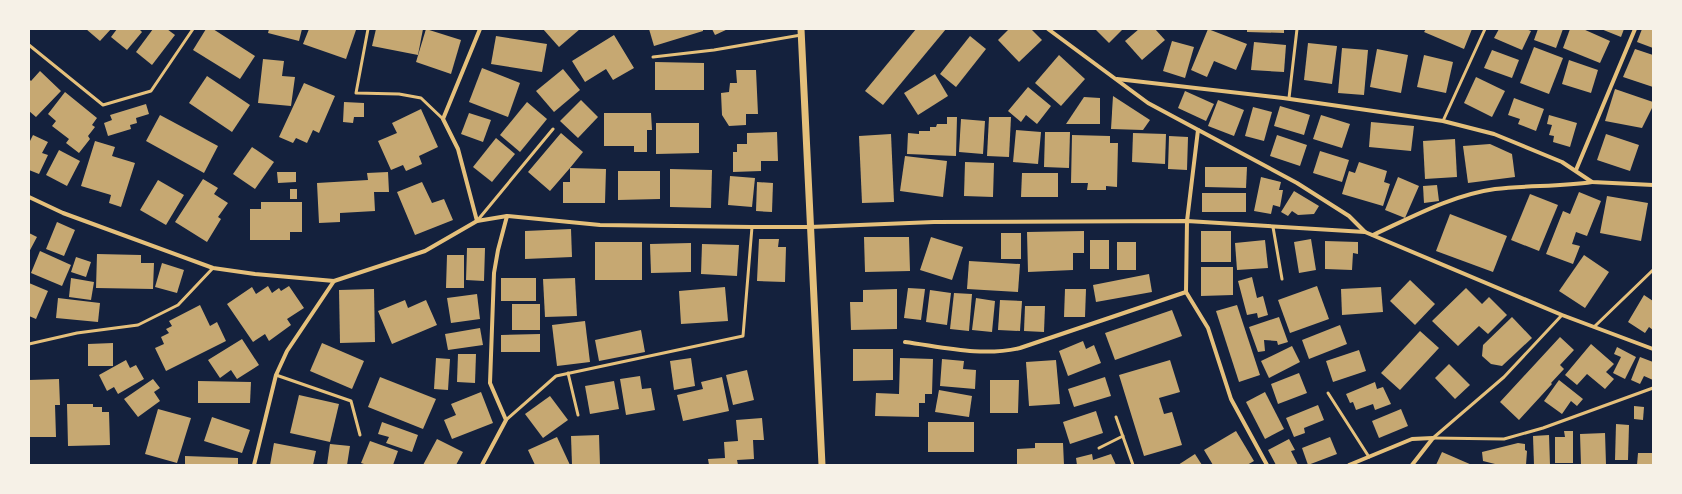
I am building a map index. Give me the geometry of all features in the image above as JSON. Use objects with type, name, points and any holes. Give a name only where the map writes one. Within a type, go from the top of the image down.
[{"type":"street","points":[[477,221],[458,150],[443,119],[480,29]]},
{"type":"street","points":[[1048,29],[1148,103],[1296,183],[1349,216],[1365,232]]},
{"type":"street","points":[[1576,170],[1635,29]]},
{"type":"street","points":[[801,32],[822,465]]},
{"type":"street","points":[[1117,79],[1289,98],[1444,121],[1494,134],[1562,162],[1592,182]]},
{"type":"street","points":[[1198,130],[1188,221],[1186,292],[1208,328],[1231,399],[1267,465]]},
{"type":"street","points":[[1373,235],[1447,201],[1495,189],[1568,186],[1592,182],[1653,185]]},
{"type":"street","points":[[29,198],[63,213],[213,268],[255,274],[334,281],[425,251],[477,221],[507,216],[600,224],[752,227],[810,227],[934,222],[1188,221],[1365,232],[1562,315],[1595,326],[1653,349]]},
{"type":"street","points":[[482,465],[506,420],[490,383],[494,273],[498,250],[507,216]]},
{"type":"street","points":[[254,465],[276,375],[287,351],[334,281]]},
{"type":"street","points":[[905,342],[984,353],[1001,352],[1020,348],[1186,292]]},
{"type":"street","points":[[1349,465],[1412,439],[1434,438]]},
{"type":"street","points":[[1412,465],[1434,438]]},
{"type":"lane","points":[[29,45],[103,105],[151,91],[193,29]]},
{"type":"lane","points":[[368,29],[356,93],[399,94],[421,98],[443,119]]},
{"type":"lane","points":[[1289,98],[1297,29]]},
{"type":"lane","points":[[1444,121],[1485,29]]},
{"type":"lane","points":[[653,57],[714,50],[801,32]]},
{"type":"lane","points":[[477,221],[553,129]]},
{"type":"lane","points":[[506,420],[556,376],[743,336],[752,227]]},
{"type":"lane","points":[[1273,227],[1282,279]]},
{"type":"lane","points":[[29,344],[77,333],[138,325],[178,305],[213,268]]},
{"type":"lane","points":[[1595,326],[1653,270]]},
{"type":"lane","points":[[1434,438],[1504,377],[1562,315]]},
{"type":"lane","points":[[568,373],[578,415]]},
{"type":"lane","points":[[276,375],[351,401],[360,436]]},
{"type":"lane","points":[[1434,438],[1504,439],[1543,428],[1653,388]]},
{"type":"lane","points":[[1328,393],[1369,457]]},
{"type":"lane","points":[[1116,417],[1134,465]]},
{"type":"lane","points":[[1099,448],[1123,436]]},
{"type":"building","points":[[86,29],[111,29],[100,41]]},
{"type":"building","points":[[117,29],[139,29],[142,32],[127,50],[111,37]]},
{"type":"building","points":[[153,29],[167,29],[175,35],[152,65],[136,52]]},
{"type":"building","points":[[206,29],[213,29],[255,56],[240,79],[193,50]]},
{"type":"building","points":[[269,29],[302,29],[299,41],[268,33]]},
{"type":"building","points":[[309,29],[356,30],[346,59],[303,44]]},
{"type":"building","points":[[376,29],[423,29],[418,55],[372,46]]},
{"type":"building","points":[[426,29],[461,40],[451,74],[416,62]]},
{"type":"building","points":[[543,29],[580,29],[559,47]]},
{"type":"building","points":[[649,29],[703,29],[703,31],[654,46]]},
{"type":"building","points":[[712,29],[728,29],[715,35]]},
{"type":"building","points":[[916,29],[946,29],[883,105],[865,91]]},
{"type":"building","points":[[1009,29],[1031,29],[1042,40],[1019,62],[998,40]]},
{"type":"building","points":[[1095,29],[1123,29],[1109,43]]},
{"type":"building","points":[[1139,29],[1155,29],[1165,40],[1142,60],[1125,41]]},
{"type":"building","points":[[1208,29],[1247,44],[1236,70],[1214,61],[1207,77],[1191,70]]},
{"type":"building","points":[[1247,29],[1284,29],[1284,33],[1247,32]]},
{"type":"building","points":[[1426,29],[1472,29],[1464,49],[1424,32]]},
{"type":"building","points":[[1499,29],[1526,29],[1531,31],[1522,50],[1494,38]]},
{"type":"building","points":[[1538,29],[1563,29],[1556,48],[1534,40]]},
{"type":"building","points":[[1570,29],[1583,29],[1610,41],[1600,63],[1563,48]]},
{"type":"building","points":[[1601,29],[1624,29],[1621,37]]},
{"type":"building","points":[[1642,29],[1653,29],[1653,48],[1637,42]]},
{"type":"building","points":[[614,35],[634,68],[613,80],[606,69],[585,82],[572,61]]},
{"type":"building","points":[[496,36],[547,44],[542,72],[491,64]]},
{"type":"building","points":[[970,36],[986,49],[956,87],[940,74]]},
{"type":"building","points":[[1172,41],[1194,47],[1185,78],[1163,71]]},
{"type":"building","points":[[1254,42],[1286,45],[1284,72],[1251,70]]},
{"type":"building","points":[[1308,43],[1337,46],[1332,84],[1304,80]]},
{"type":"building","points":[[1534,47],[1563,58],[1549,94],[1520,83]]},
{"type":"building","points":[[1342,48],[1368,50],[1364,95],[1338,93]]},
{"type":"building","points":[[1377,49],[1408,55],[1401,93],[1370,87]]},
{"type":"building","points":[[1635,49],[1653,55],[1653,87],[1623,77]]},
{"type":"building","points":[[1492,50],[1519,60],[1512,78],[1484,68]]},
{"type":"building","points":[[1059,55],[1085,79],[1061,106],[1035,83]]},
{"type":"building","points":[[1424,55],[1453,62],[1446,93],[1417,87]]},
{"type":"building","points":[[263,59],[284,61],[282,76],[295,77],[291,106],[258,103]]},
{"type":"building","points":[[1569,60],[1598,70],[1591,93],[1562,84]]},
{"type":"building","points":[[655,62],[704,63],[704,90],[655,90]]},
{"type":"building","points":[[482,68],[520,83],[508,117],[469,102]]},
{"type":"building","points":[[563,69],[580,90],[554,112],[536,91]]},
{"type":"building","points":[[736,70],[756,70],[758,114],[746,114],[746,125],[729,126],[722,115],[721,93],[729,92],[730,83],[737,83]]},
{"type":"building","points":[[40,71],[61,91],[36,117],[29,111],[29,79],[31,81]]},
{"type":"building","points":[[935,74],[948,96],[918,115],[904,93]]},
{"type":"building","points":[[207,76],[250,105],[232,132],[189,103]]},
{"type":"building","points":[[1476,77],[1505,91],[1492,117],[1464,103]]},
{"type":"building","points":[[304,83],[335,96],[319,133],[313,130],[307,143],[296,138],[293,143],[279,137]]},
{"type":"building","points":[[1028,87],[1051,106],[1037,124],[1026,115],[1021,122],[1008,111]]},
{"type":"building","points":[[1615,89],[1653,102],[1653,106],[1642,128],[1605,121]]},
{"type":"building","points":[[1185,91],[1214,104],[1206,121],[1178,108]]},
{"type":"building","points":[[65,92],[97,118],[92,125],[95,127],[88,136],[90,139],[79,153],[66,143],[69,139],[52,126],[56,121],[48,114]]},
{"type":"building","points":[[1113,96],[1150,120],[1143,130],[1111,129]]},
{"type":"building","points":[[1084,97],[1100,98],[1100,124],[1066,124]]},
{"type":"building","points":[[1514,98],[1544,109],[1536,131],[1518,124],[1520,119],[1508,115]]},
{"type":"building","points":[[581,100],[598,117],[578,138],[560,121]]},
{"type":"building","points":[[1218,100],[1244,110],[1234,136],[1208,126]]},
{"type":"building","points":[[344,102],[364,103],[364,117],[354,117],[353,123],[343,122]]},
{"type":"building","points":[[527,102],[547,119],[520,152],[500,135]]},
{"type":"building","points":[[146,104],[149,114],[136,118],[137,123],[130,125],[131,129],[108,136],[104,123],[112,120],[110,115]]},
{"type":"building","points":[[1280,106],[1310,115],[1304,135],[1274,126]]},
{"type":"building","points":[[1253,107],[1272,112],[1264,141],[1245,136]]},
{"type":"building","points":[[421,109],[438,147],[419,156],[422,164],[406,171],[403,165],[391,170],[378,141],[397,133],[392,123]]},
{"type":"building","points":[[469,113],[491,120],[483,142],[461,134]]},
{"type":"building","points":[[604,113],[651,113],[652,130],[647,130],[647,152],[634,152],[634,146],[604,146]]},
{"type":"building","points":[[160,115],[218,146],[204,173],[146,141]]},
{"type":"building","points":[[1321,115],[1350,124],[1342,148],[1313,139]]},
{"type":"building","points":[[1549,115],[1577,123],[1570,147],[1553,142],[1554,136],[1549,135],[1552,125],[1547,124]]},
{"type":"building","points":[[947,117],[957,117],[956,156],[907,154],[908,133],[919,134],[919,131],[930,131],[930,127],[936,127],[937,124],[947,124]]},
{"type":"building","points":[[989,117],[1011,117],[1009,157],[987,156]]},
{"type":"building","points":[[961,119],[985,121],[983,154],[959,152]]},
{"type":"building","points":[[1371,122],[1414,126],[1411,151],[1369,147]]},
{"type":"building","points":[[656,123],[699,123],[699,153],[656,154]]},
{"type":"building","points":[[1016,130],[1041,132],[1038,164],[1013,162]]},
{"type":"building","points":[[777,132],[778,161],[761,161],[761,171],[733,172],[733,152],[737,152],[737,144],[747,144],[747,133]]},
{"type":"building","points":[[1045,132],[1070,132],[1069,168],[1044,167]]},
{"type":"building","points":[[561,133],[583,152],[550,191],[528,172]]},
{"type":"building","points":[[1133,133],[1166,134],[1165,164],[1132,162]]},
{"type":"building","points":[[891,134],[894,202],[862,203],[859,136]]},
{"type":"building","points":[[1606,134],[1639,145],[1630,171],[1597,160]]},
{"type":"building","points":[[33,135],[48,142],[42,153],[48,155],[39,174],[29,170],[29,143]]},
{"type":"building","points":[[1072,135],[1110,136],[1110,143],[1118,143],[1117,187],[1106,186],[1106,190],[1087,190],[1088,183],[1071,183]]},
{"type":"building","points":[[1277,135],[1307,145],[1300,166],[1270,156]]},
{"type":"building","points":[[1169,136],[1188,137],[1187,170],[1168,169]]},
{"type":"building","points":[[496,138],[515,154],[492,182],[473,167]]},
{"type":"building","points":[[1455,139],[1457,177],[1425,179],[1423,141]]},
{"type":"building","points":[[95,141],[115,147],[112,156],[135,163],[121,207],[109,203],[111,195],[81,186]]},
{"type":"building","points":[[1490,144],[1512,154],[1515,177],[1468,183],[1463,146]]},
{"type":"building","points":[[252,147],[274,162],[255,189],[233,174]]},
{"type":"building","points":[[59,150],[80,161],[67,186],[46,175]]},
{"type":"building","points":[[1320,151],[1349,160],[1342,182],[1313,173]]},
{"type":"building","points":[[905,156],[947,161],[943,197],[900,191]]},
{"type":"building","points":[[965,162],[994,163],[993,197],[964,196]]},
{"type":"building","points":[[1359,162],[1387,171],[1384,182],[1390,184],[1383,206],[1342,194],[1349,171],[1355,173]]},
{"type":"building","points":[[1205,167],[1247,167],[1246,188],[1205,187]]},
{"type":"building","points":[[570,168],[606,169],[605,203],[563,203],[563,182],[570,182]]},
{"type":"building","points":[[670,169],[712,170],[711,208],[670,207]]},
{"type":"building","points":[[618,171],[660,171],[660,199],[618,200]]},
{"type":"building","points":[[277,172],[296,172],[296,182],[278,183]]},
{"type":"building","points":[[388,172],[389,192],[374,192],[375,211],[340,213],[340,222],[319,223],[317,183],[368,180],[367,173]]},
{"type":"building","points":[[1022,173],[1058,173],[1058,197],[1021,197]]},
{"type":"building","points":[[730,176],[755,178],[752,207],[728,205]]},
{"type":"building","points":[[1261,177],[1281,182],[1279,190],[1283,190],[1280,207],[1273,205],[1271,214],[1254,211]]},
{"type":"building","points":[[1398,177],[1419,186],[1405,218],[1385,210]]},
{"type":"building","points":[[203,179],[218,188],[214,194],[228,203],[218,217],[221,219],[207,242],[175,222]]},
{"type":"building","points":[[158,180],[184,195],[166,225],[140,210]]},
{"type":"building","points":[[422,182],[432,203],[444,199],[453,220],[415,235],[397,192]]},
{"type":"building","points":[[757,182],[773,183],[772,212],[756,211]]},
{"type":"building","points":[[1437,185],[1439,201],[1424,203],[1423,186]]},
{"type":"building","points":[[290,189],[297,189],[297,199],[290,199]]},
{"type":"building","points":[[1294,191],[1319,206],[1314,214],[1298,215],[1292,211],[1288,216],[1281,212]]},
{"type":"building","points":[[1579,192],[1601,201],[1587,236],[1576,232],[1572,244],[1580,246],[1573,264],[1546,254],[1563,211],[1570,214]]},
{"type":"building","points":[[1202,193],[1246,193],[1246,212],[1202,212]]},
{"type":"building","points":[[1530,194],[1558,205],[1539,251],[1511,240]]},
{"type":"building","points":[[1607,196],[1648,203],[1641,241],[1600,233]]},
{"type":"building","points":[[261,202],[302,202],[302,232],[290,232],[290,240],[250,240],[250,209],[261,209]]},
{"type":"building","points":[[1450,214],[1507,236],[1493,272],[1436,251]]},
{"type":"building","points":[[57,222],[75,230],[64,256],[46,249]]},
{"type":"building","points":[[571,229],[572,257],[525,259],[525,231]]},
{"type":"building","points":[[1084,231],[1084,253],[1073,253],[1073,270],[1028,272],[1027,232]]},
{"type":"building","points":[[1201,231],[1231,231],[1231,262],[1201,262]]},
{"type":"building","points":[[29,233],[37,237],[29,252]]},
{"type":"building","points":[[1001,233],[1021,233],[1021,259],[1001,259]]},
{"type":"building","points":[[864,237],[909,237],[910,271],[865,272]]},
{"type":"building","points":[[931,237],[963,247],[952,280],[920,270]]},
{"type":"building","points":[[759,239],[779,239],[778,247],[786,247],[785,282],[757,281]]},
{"type":"building","points":[[1311,239],[1316,270],[1299,273],[1294,242]]},
{"type":"building","points":[[1090,240],[1109,240],[1109,269],[1090,269]]},
{"type":"building","points":[[1265,240],[1268,268],[1237,270],[1235,243]]},
{"type":"building","points":[[1325,241],[1358,242],[1358,254],[1353,253],[1352,270],[1325,269]]},
{"type":"building","points":[[595,242],[642,242],[642,280],[595,280]]},
{"type":"building","points":[[1117,242],[1136,242],[1136,270],[1117,270]]},
{"type":"building","points":[[691,243],[691,272],[651,273],[650,244]]},
{"type":"building","points":[[702,244],[739,245],[737,276],[701,274]]},
{"type":"building","points":[[467,248],[485,248],[484,281],[466,280]]},
{"type":"building","points":[[40,251],[71,265],[62,286],[31,273]]},
{"type":"building","points":[[97,254],[141,255],[141,263],[154,263],[153,289],[96,288]]},
{"type":"building","points":[[447,255],[464,255],[464,288],[446,288]]},
{"type":"building","points":[[1584,255],[1609,272],[1585,308],[1559,291]]},
{"type":"building","points":[[76,257],[91,262],[86,277],[71,272]]},
{"type":"building","points":[[969,261],[1020,264],[1018,292],[967,289]]},
{"type":"building","points":[[162,263],[184,270],[177,293],[155,287]]},
{"type":"building","points":[[1201,267],[1233,267],[1233,295],[1201,296]]},
{"type":"building","points":[[1149,274],[1152,292],[1096,302],[1093,285]]},
{"type":"building","points":[[1252,277],[1257,298],[1263,296],[1268,315],[1258,318],[1257,313],[1247,315],[1238,281]]},
{"type":"building","points":[[71,278],[94,282],[91,300],[69,297]]},
{"type":"building","points":[[501,278],[536,278],[536,301],[501,301]]},
{"type":"building","points":[[575,278],[577,316],[545,317],[543,279]]},
{"type":"building","points":[[1410,280],[1435,304],[1415,325],[1390,301]]},
{"type":"building","points":[[29,283],[48,291],[36,319],[29,316]]},
{"type":"building","points":[[268,286],[272,293],[279,288],[281,291],[289,286],[304,308],[287,319],[291,325],[269,341],[265,334],[253,342],[227,304],[252,287],[256,294]]},
{"type":"building","points":[[1317,286],[1329,319],[1290,333],[1278,300]]},
{"type":"building","points":[[725,287],[728,321],[681,324],[679,291]]},
{"type":"building","points":[[1381,287],[1383,312],[1342,315],[1341,289]]},
{"type":"building","points":[[908,288],[925,289],[921,320],[904,318]]},
{"type":"building","points":[[1466,288],[1482,304],[1489,297],[1507,315],[1488,334],[1479,326],[1458,346],[1432,321]]},
{"type":"building","points":[[374,289],[375,342],[340,343],[339,290]]},
{"type":"building","points":[[897,289],[897,329],[851,330],[850,302],[863,302],[863,290]]},
{"type":"building","points":[[1065,289],[1086,289],[1085,317],[1064,317]]},
{"type":"building","points":[[930,290],[951,293],[947,325],[926,322]]},
{"type":"building","points":[[954,293],[972,294],[969,331],[950,329]]},
{"type":"building","points":[[477,294],[480,319],[451,323],[447,298]]},
{"type":"building","points":[[1644,295],[1653,301],[1653,330],[1649,327],[1645,333],[1628,322]]},
{"type":"building","points":[[58,298],[100,303],[98,322],[56,318]]},
{"type":"building","points":[[976,298],[995,301],[992,332],[972,330]]},
{"type":"building","points":[[405,300],[408,308],[426,300],[437,325],[392,344],[378,311]]},
{"type":"building","points":[[1000,300],[1022,301],[1020,331],[998,330]]},
{"type":"building","points":[[512,304],[540,304],[540,330],[512,330]]},
{"type":"building","points":[[200,305],[210,326],[217,322],[226,341],[166,371],[155,348],[164,344],[161,337],[169,333],[166,329],[172,326],[169,321]]},
{"type":"building","points":[[1237,305],[1260,375],[1239,382],[1216,311]]},
{"type":"building","points":[[1025,306],[1045,306],[1044,332],[1024,331]]},
{"type":"building","points":[[1172,310],[1182,336],[1115,360],[1105,333]]},
{"type":"building","points":[[1279,317],[1288,342],[1278,345],[1277,341],[1264,340],[1265,351],[1258,352],[1249,327]]},
{"type":"building","points":[[1512,317],[1532,338],[1502,366],[1491,364],[1482,356],[1483,345]]},
{"type":"building","points":[[585,321],[590,362],[557,366],[552,325]]},
{"type":"building","points":[[1340,325],[1347,344],[1309,359],[1302,340]]},
{"type":"building","points":[[480,328],[483,345],[448,350],[445,334]]},
{"type":"building","points":[[641,330],[645,352],[599,361],[595,340]]},
{"type":"building","points":[[1420,331],[1439,348],[1400,390],[1381,373]]},
{"type":"building","points":[[540,334],[540,352],[501,352],[501,335]]},
{"type":"building","points":[[1560,337],[1574,350],[1560,365],[1564,369],[1519,420],[1500,402]]},
{"type":"building","points":[[242,339],[259,365],[237,379],[231,370],[220,378],[208,360]]},
{"type":"building","points":[[1083,341],[1086,349],[1094,345],[1101,363],[1068,376],[1059,351]]},
{"type":"building","points":[[113,343],[113,366],[88,366],[88,344]]},
{"type":"building","points":[[322,343],[364,361],[352,389],[310,371]]},
{"type":"building","points":[[1591,344],[1614,364],[1606,372],[1614,379],[1605,389],[1587,374],[1577,385],[1565,375]]},
{"type":"building","points":[[1292,346],[1300,362],[1269,378],[1261,361]]},
{"type":"building","points":[[1617,347],[1636,357],[1625,379],[1613,373],[1621,357],[1614,354]]},
{"type":"building","points":[[853,349],[893,349],[893,380],[853,381]]},
{"type":"building","points":[[1359,350],[1366,371],[1333,382],[1326,361]]},
{"type":"building","points":[[458,354],[476,354],[475,383],[457,382]]},
{"type":"building","points":[[1640,357],[1653,362],[1653,380],[1644,376],[1640,384],[1631,380]]},
{"type":"building","points":[[436,358],[450,359],[448,390],[434,389]]},
{"type":"building","points":[[691,358],[695,386],[674,390],[670,361]]},
{"type":"building","points":[[900,358],[933,359],[932,394],[925,394],[925,403],[919,403],[919,417],[875,416],[876,393],[899,394]]},
{"type":"building","points":[[942,359],[964,361],[963,369],[976,370],[975,389],[940,386]]},
{"type":"building","points":[[126,360],[130,368],[136,365],[144,379],[118,394],[114,387],[107,391],[99,375]]},
{"type":"building","points":[[1056,360],[1060,404],[1029,406],[1026,362]]},
{"type":"building","points":[[1170,360],[1180,392],[1159,398],[1164,414],[1172,412],[1182,445],[1144,456],[1119,375]]},
{"type":"building","points":[[1449,364],[1470,385],[1455,399],[1435,378]]},
{"type":"building","points":[[747,370],[754,400],[733,405],[726,375]]},
{"type":"building","points":[[1299,373],[1307,393],[1278,404],[1271,384]]},
{"type":"building","points":[[640,376],[642,389],[651,388],[655,410],[626,415],[620,379]]},
{"type":"building","points":[[380,377],[436,399],[423,429],[368,407]]},
{"type":"building","points":[[722,377],[729,411],[683,421],[677,395],[703,389],[701,382]]},
{"type":"building","points":[[1105,377],[1111,396],[1074,407],[1068,389]]},
{"type":"building","points":[[59,379],[60,405],[55,405],[56,437],[29,437],[29,380]]},
{"type":"building","points":[[153,379],[160,388],[154,392],[160,401],[138,417],[124,399]]},
{"type":"building","points":[[990,380],[1019,380],[1018,413],[990,413]]},
{"type":"building","points":[[1559,380],[1583,399],[1577,406],[1571,401],[1562,414],[1544,401]]},
{"type":"building","points":[[198,381],[251,382],[250,403],[198,403]]},
{"type":"building","points":[[614,381],[619,409],[590,414],[585,386]]},
{"type":"building","points":[[1375,382],[1377,389],[1383,387],[1391,404],[1375,410],[1373,404],[1356,410],[1353,402],[1350,403],[1346,394]]},
{"type":"building","points":[[939,390],[972,396],[969,417],[935,412]]},
{"type":"building","points":[[481,392],[493,423],[452,439],[444,420],[456,415],[451,404]]},
{"type":"building","points":[[1265,392],[1284,429],[1265,439],[1246,402]]},
{"type":"building","points":[[299,395],[339,404],[330,442],[290,433]]},
{"type":"building","points":[[550,396],[568,420],[543,438],[525,414]]},
{"type":"building","points":[[67,404],[93,404],[93,407],[102,407],[102,412],[109,412],[110,445],[68,446]]},
{"type":"building","points":[[1318,405],[1324,420],[1304,428],[1305,433],[1294,437],[1286,418]]},
{"type":"building","points":[[1634,406],[1644,407],[1643,420],[1634,419]]},
{"type":"building","points":[[158,409],[191,418],[177,463],[145,454]]},
{"type":"building","points":[[1401,409],[1408,426],[1379,438],[1372,421]]},
{"type":"building","points":[[1096,411],[1103,433],[1070,444],[1063,422]]},
{"type":"building","points":[[212,417],[250,430],[242,453],[204,441]]},
{"type":"building","points":[[762,418],[764,440],[753,440],[754,459],[737,460],[738,465],[709,465],[708,459],[725,458],[724,442],[738,441],[736,420]]},
{"type":"building","points":[[382,422],[418,435],[412,452],[386,443],[389,437],[378,434]]},
{"type":"building","points":[[928,422],[974,422],[974,452],[928,452]]},
{"type":"building","points":[[1616,424],[1629,425],[1628,460],[1615,460]]},
{"type":"building","points":[[1236,431],[1254,461],[1247,465],[1213,465],[1204,450]]},
{"type":"building","points":[[1564,431],[1573,431],[1573,463],[1555,463],[1555,437],[1565,437]]},
{"type":"building","points":[[1605,433],[1606,465],[1581,465],[1580,434]]},
{"type":"building","points":[[599,435],[600,465],[572,465],[571,436]]},
{"type":"building","points":[[1549,435],[1550,465],[1534,465],[1533,436]]},
{"type":"building","points":[[557,437],[570,465],[535,465],[528,450]]},
{"type":"building","points":[[1330,437],[1337,454],[1308,465],[1302,448]]},
{"type":"building","points":[[437,439],[463,452],[456,465],[423,465]]},
{"type":"building","points":[[1289,439],[1295,450],[1291,451],[1298,465],[1276,465],[1268,450]]},
{"type":"building","points":[[370,441],[398,451],[393,465],[367,465],[361,463]]},
{"type":"building","points":[[274,443],[316,451],[313,465],[270,465]]},
{"type":"building","points":[[1035,443],[1063,443],[1064,465],[1017,465],[1017,449],[1035,448]]},
{"type":"building","points":[[1518,443],[1525,444],[1525,450],[1527,451],[1526,465],[1499,465],[1483,461],[1482,452]]},
{"type":"building","points":[[330,444],[350,446],[347,465],[327,465]]},
{"type":"building","points":[[1442,452],[1472,465],[1436,465]]},
{"type":"building","points":[[1638,453],[1653,453],[1653,465],[1637,465]]},
{"type":"building","points":[[1092,454],[1093,460],[1111,454],[1116,465],[1077,465],[1076,458]]},
{"type":"building","points":[[1195,454],[1202,465],[1178,465]]},
{"type":"building","points":[[185,456],[238,458],[238,465],[185,465]]}]
